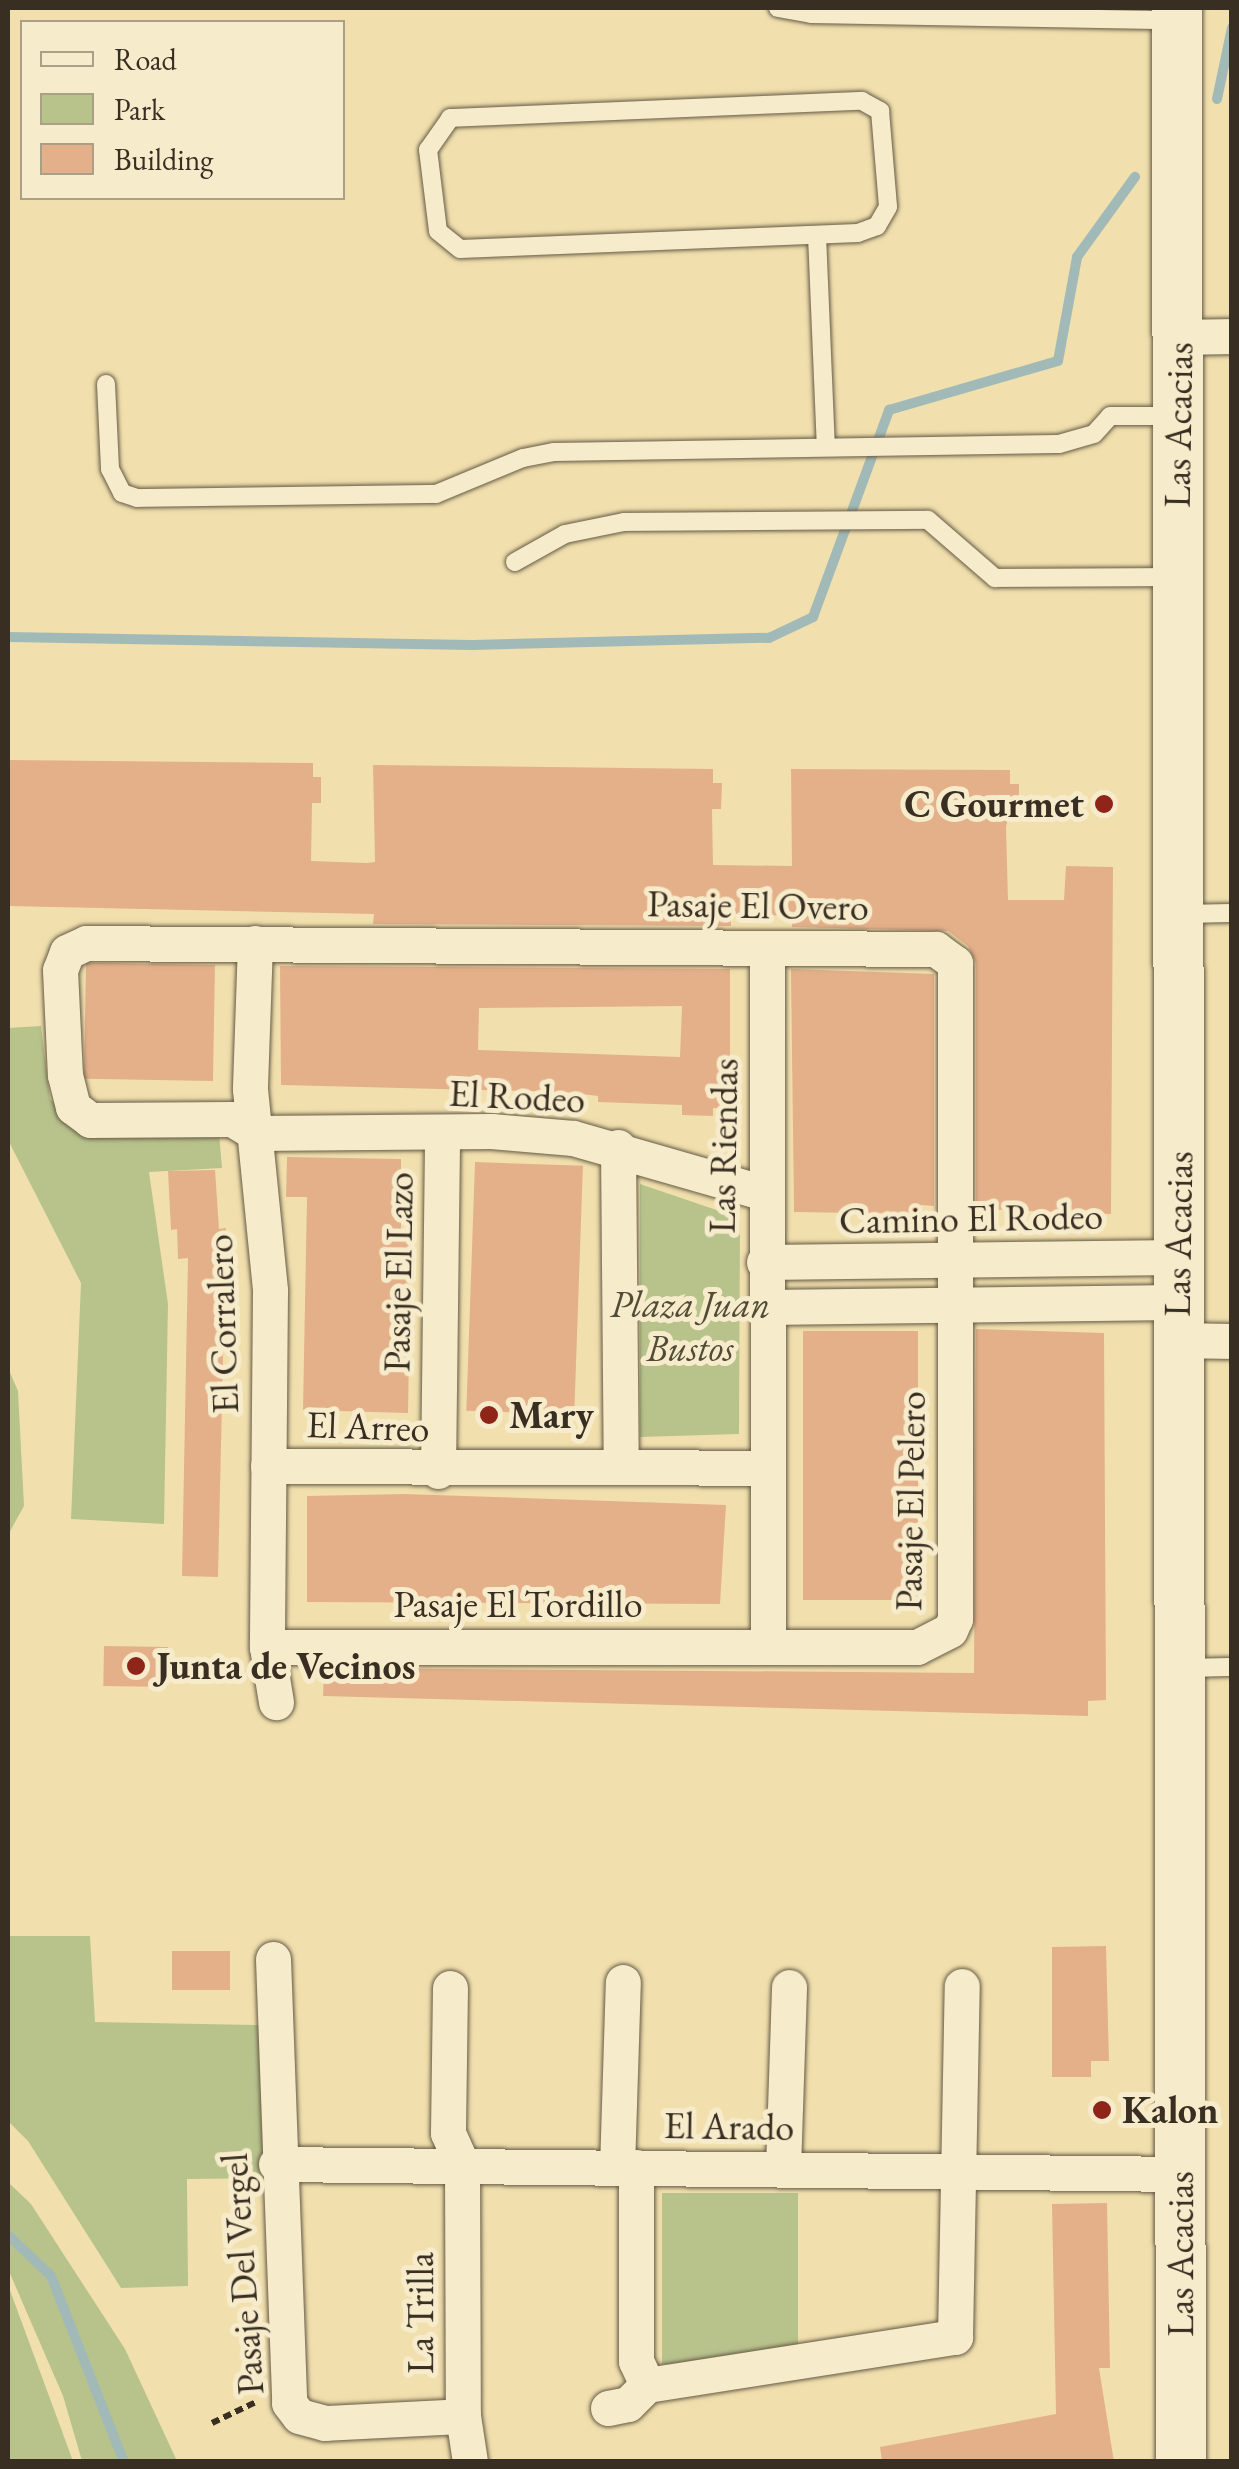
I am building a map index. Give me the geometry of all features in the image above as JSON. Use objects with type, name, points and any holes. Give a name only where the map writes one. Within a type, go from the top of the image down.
[{"type":"street","name":"Las Acacias","points":[[1177,14],[1180,337],[1176,577],[1207,914],[1177,1300],[1181,2462]]},
{"type":"street","points":[[1180,337],[1232,336]]},
{"type":"street","name":"Pasaje El Overo","points":[[256,1133],[232,1119],[81,1115],[67,1093],[60,970],[68,952],[86,943],[936,949],[950,955],[958,977],[954,1262]]},
{"type":"street","name":"El Corralero","points":[[254,943],[256,1133],[270,1291],[267,1647],[276,1702]]},
{"type":"street","name":"Las Riendas","points":[[766,948],[764,1306],[768,1646]]},
{"type":"street","name":"El Rodeo","points":[[256,1133],[491,1131],[618,1148],[765,1192]]},
{"type":"street","name":"Pasaje El Lazo","points":[[438,1471],[442,1133]]},
{"type":"street","points":[[618,1148],[621,1466]]},
{"type":"street","name":"Camino El Rodeo","points":[[764,1262],[954,1262],[1177,1300]]},
{"type":"street","points":[[954,1262],[954,1307]]},
{"type":"street","points":[[764,1306],[954,1307],[1177,1300],[1232,1341]]},
{"type":"street","name":"Pasaje El Pelero","points":[[768,1646],[917,1646],[950,1630],[955,1619],[954,1307]]},
{"type":"street","name":"El Arreo","points":[[268,1466],[438,1471],[621,1466],[765,1468]]},
{"type":"street","name":"Pasaje El Tordillo","points":[[267,1647],[768,1646]]},
{"type":"street","name":"Pasaje Del Vergel","points":[[273,1959],[284,2388],[299,2416],[325,2423],[462,2416]]},
{"type":"street","points":[[622,1982],[636,2361],[647,2386]]},
{"type":"street","points":[[608,2408],[628,2404],[647,2386],[955,2337],[955,2171],[962,1986]]},
{"type":"street","points":[[783,2169],[789,1987]]},
{"type":"street","name":"La Trilla","points":[[450,1988],[448,2133],[462,2164],[462,2416],[470,2462]]},
{"type":"street","name":"El Arado","points":[[276,2164],[1180,2174]]},
{"type":"lane","points":[[778,8],[1177,14]]},
{"type":"lane","points":[[862,101],[880,111],[888,207],[868,230],[816,235],[460,249],[438,230],[428,150],[450,118],[862,101]]},
{"type":"lane","points":[[816,235],[826,446]]},
{"type":"lane","points":[[106,384],[110,469],[122,494],[137,498],[436,494],[522,458],[554,452],[1060,444],[1094,434],[1110,416],[1178,416]]},
{"type":"lane","points":[[514,562],[565,534],[624,522],[928,520],[995,578],[1176,577]]},
{"type":"lane","points":[[1179,1668],[1230,1667]]},
{"type":"path","points":[[212,2423],[284,2388]]},
{"type":"green space","points":[[41,1026],[50,1099],[82,1130],[219,1133],[222,1168],[149,1172],[168,1304],[164,1524],[71,1519],[81,1283],[8,1140],[8,1028]]},
{"type":"green space","name":"Plaza Juan Bustos","points":[[640,1184],[740,1218],[739,1434],[640,1437]]},
{"type":"green space","points":[[8,1368],[18,1391],[24,1506],[8,1535]]},
{"type":"green space","points":[[8,1936],[90,1936],[95,2022],[260,2025],[267,2178],[187,2179],[188,2286],[121,2288],[28,2141],[8,2121]]},
{"type":"green space","points":[[8,2182],[31,2204],[125,2349],[177,2461],[82,2461],[63,2396],[8,2269]]},
{"type":"green space","points":[[662,2193],[798,2193],[798,2364],[662,2364]]},
{"type":"green space","points":[[8,2285],[73,2461],[8,2461]]},
{"type":"building","points":[[8,760],[313,763],[313,777],[321,777],[321,803],[312,803],[311,861],[367,863],[375,862],[373,765],[713,769],[713,783],[722,783],[721,809],[712,809],[713,865],[792,866],[791,769],[1010,770],[1010,784],[1019,784],[1019,810],[1010,810],[1006,827],[1008,900],[1064,900],[1066,866],[1113,867],[1111,1214],[976,1209],[976,963],[968,946],[948,931],[792,927],[792,916],[731,914],[731,926],[373,924],[374,914],[8,906]]},
{"type":"building","points":[[86,963],[215,965],[213,1081],[84,1079]]},
{"type":"building","points":[[280,966],[730,969],[730,1109],[713,1108],[713,1116],[682,1115],[682,1105],[598,1102],[598,1096],[565,1092],[281,1085]],"holes":[[[682,1006],[680,1057],[478,1050],[479,1008]]]},
{"type":"building","points":[[791,969],[934,974],[934,1206],[921,1205],[920,1214],[794,1212]]},
{"type":"building","points":[[287,1157],[401,1159],[401,1232],[411,1232],[408,1413],[303,1410],[307,1197],[286,1197]]},
{"type":"building","points":[[475,1162],[583,1166],[574,1415],[466,1411]]},
{"type":"building","points":[[215,1170],[219,1229],[226,1228],[218,1577],[182,1576],[188,1258],[178,1259],[177,1229],[171,1230],[168,1171]]},
{"type":"building","points":[[976,1329],[1104,1333],[1106,1700],[1088,1701],[1088,1716],[323,1696],[324,1668],[974,1673]]},
{"type":"building","points":[[803,1331],[918,1331],[918,1600],[803,1600]]},
{"type":"building","points":[[404,1494],[726,1505],[720,1604],[307,1602],[307,1496]]},
{"type":"building","name":"Junta de Vecinos","points":[[104,1646],[168,1647],[167,1687],[103,1686]]},
{"type":"building","points":[[1106,1946],[1109,2061],[1091,2061],[1091,2077],[1052,2077],[1052,1947]]},
{"type":"building","points":[[172,1951],[230,1951],[230,1990],[172,1990]]},
{"type":"building","points":[[1107,2203],[1110,2368],[1099,2368],[1114,2462],[882,2462],[880,2447],[1056,2414],[1052,2204]]},
{"type":"waterway","points":[[1217,99],[1232,28]]},
{"type":"waterway","points":[[8,637],[472,645],[769,638],[813,617],[889,410],[1058,361],[1077,257],[1135,177]]},
{"type":"waterway","points":[[8,2235],[51,2276],[124,2462]]},
{"type":"place","name":"C Gourmet","points":[[1104,804]]},
{"type":"place","name":"Mary","points":[[489,1415]]},
{"type":"place","name":"Junta de Vecinos","points":[[136,1666]]},
{"type":"place","name":"Kalon","points":[[1102,2110]]}]
